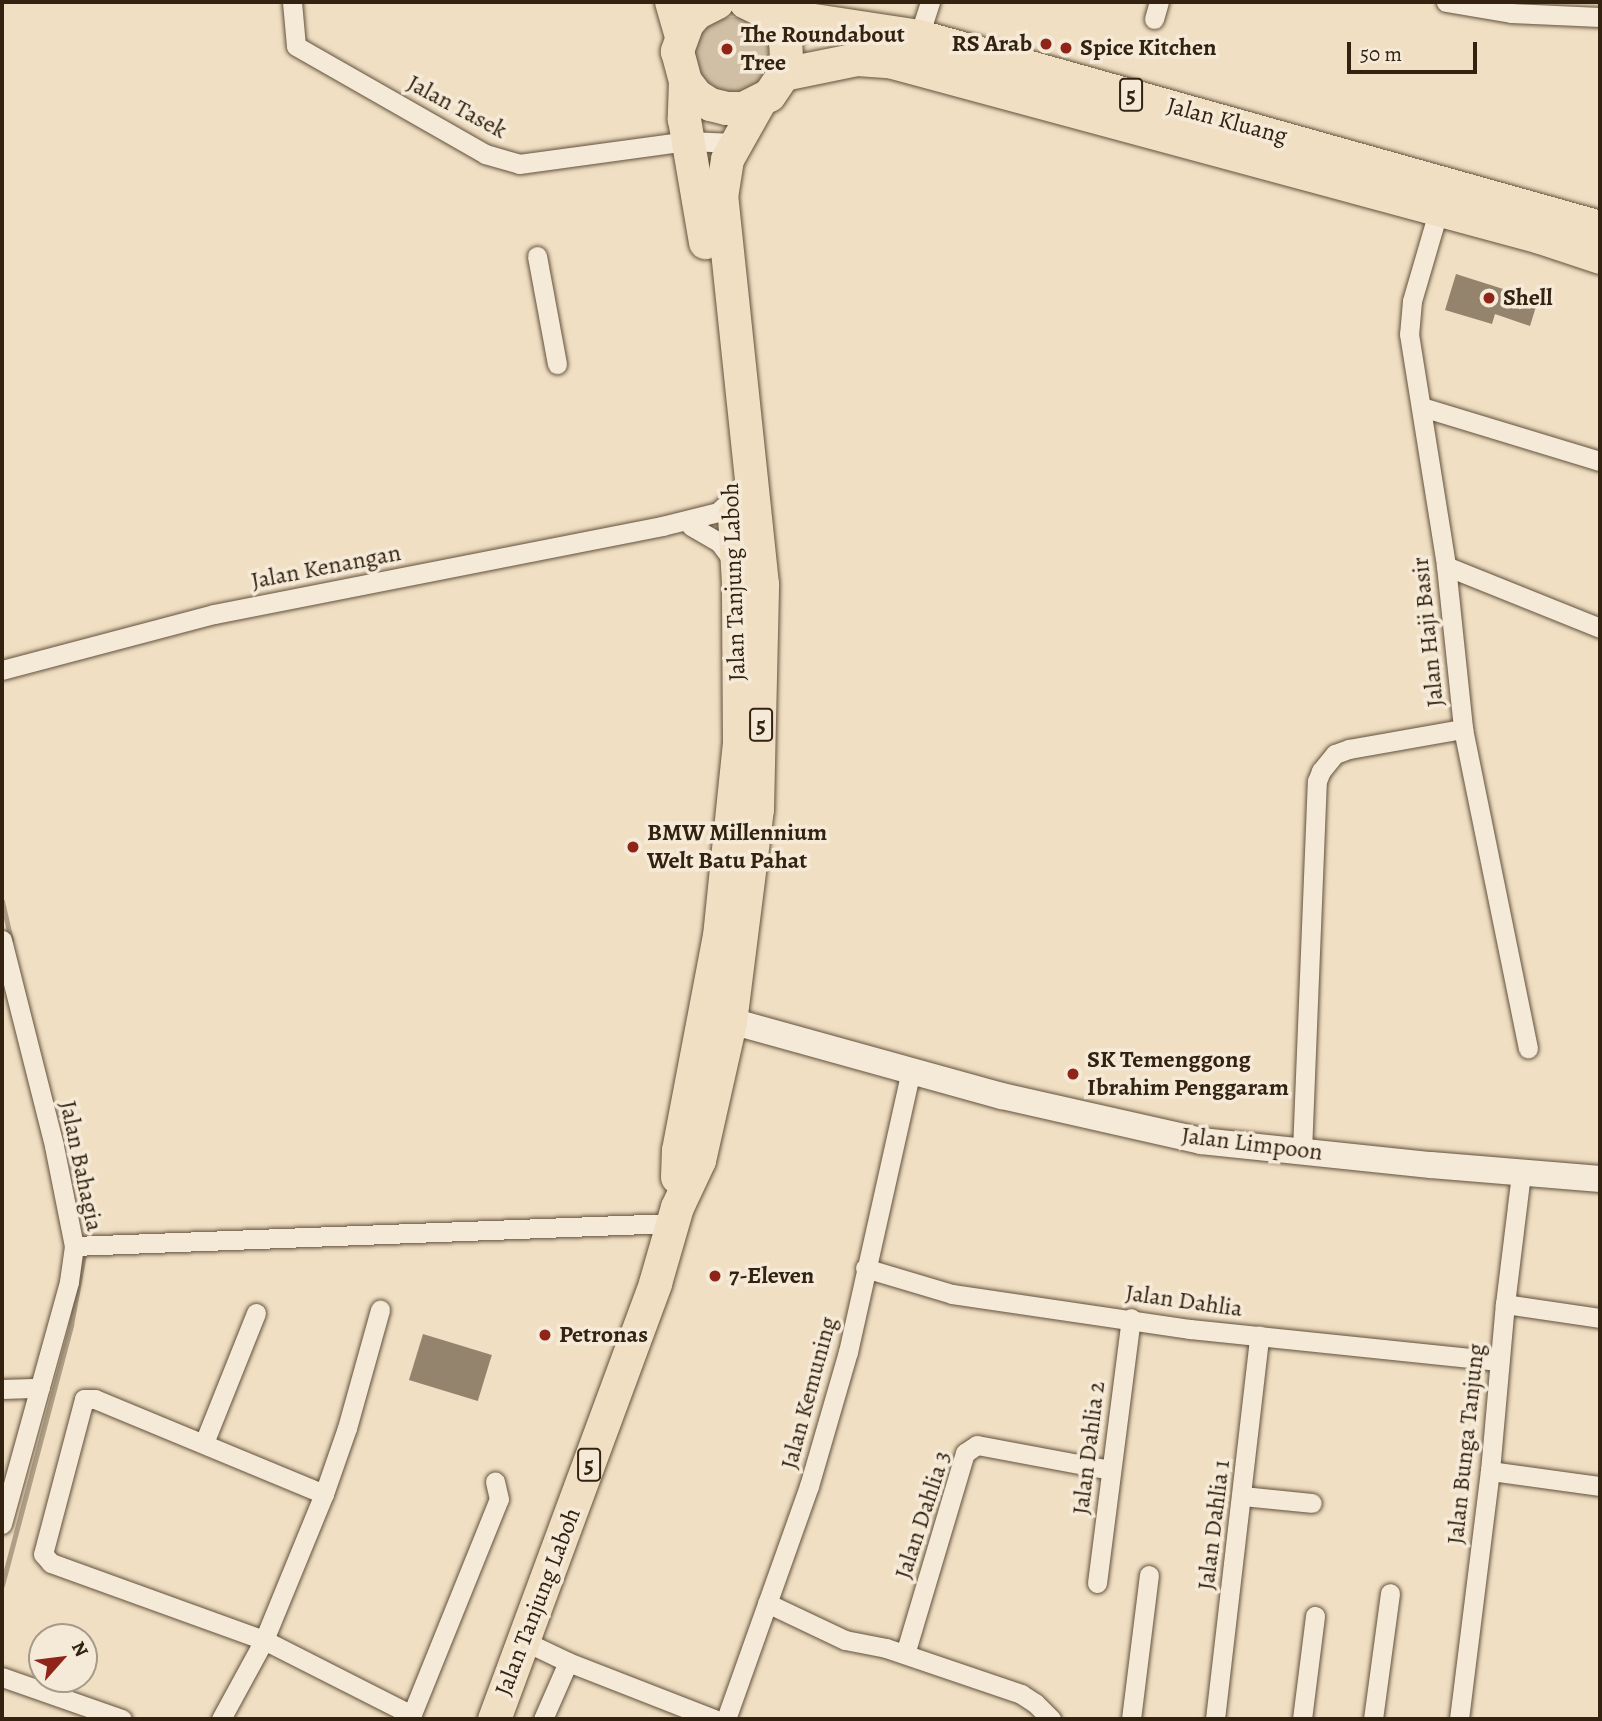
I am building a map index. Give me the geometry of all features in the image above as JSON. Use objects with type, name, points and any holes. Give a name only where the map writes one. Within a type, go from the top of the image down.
[{"type":"highway","points":[[680,36],[696,12],[717,2]]},
{"type":"highway","name":"5","points":[[757,7],[785,41],[786,58],[783,74],[769,95],[759,102]]},
{"type":"highway","name":"Jalan Kluang","points":[[757,7],[919,36],[1344,153],[1600,227]]},
{"type":"highway","name":"5","points":[[680,36],[677,51],[685,81]]},
{"type":"highway","name":"Jalan Kluang","points":[[783,74],[857,59],[889,61],[1438,212],[1540,237],[1600,257]]},
{"type":"highway","points":[[685,81],[695,94],[718,106],[743,108],[759,102]]},
{"type":"highway","name":"Jalan Tanjung Laboh","points":[[494,1719],[655,1283],[675,1215],[699,1160],[718,1017],[749,879],[759,772],[762,584],[741,514],[716,307],[684,119],[685,81]]},
{"type":"highway","name":"Jalan Tanjung Laboh","points":[[718,1017],[719,936],[738,741],[737,567],[741,514],[721,197],[722,176],[734,144],[759,102]]},
{"type":"highway","points":[[1344,153],[1361,169],[1429,191],[1434,196],[1438,212]]},
{"type":"main road","name":"5","points":[[670,2],[680,36]]},
{"type":"street","name":"Jalan Tasek","points":[[292,2],[296,46],[485,154],[519,164],[688,141],[734,144]]},
{"type":"street","points":[[919,36],[929,2]]},
{"type":"street","points":[[1446,2],[1511,13],[1565,8],[1600,18]]},
{"type":"street","name":"Jalan Haji Basir","points":[[1438,212],[1412,301],[1409,334],[1446,566],[1463,729],[1528,1048]]},
{"type":"street","points":[[537,256],[557,364]]},
{"type":"street","points":[[1422,407],[1600,461]]},
{"type":"street","name":"Jalan Kenangan","points":[[2,670],[214,614],[718,513],[741,514]]},
{"type":"street","name":"Jalan Kenangan","points":[[662,526],[691,526],[741,514]]},
{"type":"street","points":[[691,526],[719,542],[737,567]]},
{"type":"street","points":[[1446,566],[1600,628]]},
{"type":"street","points":[[1302,1151],[1317,781],[1321,771],[1335,754],[1349,748],[1463,729]]},
{"type":"street","name":"Jalan Bahagia","points":[[2,940],[54,1146],[86,1244],[69,1282],[40,1388],[9,1477],[2,1524]]},
{"type":"street","name":"Jalan Limpoon","points":[[718,1017],[1002,1096],[1201,1141],[1600,1179]]},
{"type":"street","name":"Jalan Kemuning","points":[[726,1719],[809,1486],[848,1352],[864,1269],[911,1071]]},
{"type":"street","name":"Jalan Bunga Tanjung","points":[[1459,1719],[1490,1471],[1499,1361],[1521,1173]]},
{"type":"street","points":[[86,1244],[675,1215]]},
{"type":"street","name":"Jalan Dahlia","points":[[864,1269],[952,1294],[1131,1318],[1190,1329],[1499,1361]]},
{"type":"street","points":[[1505,1304],[1600,1318]]},
{"type":"street","points":[[221,1719],[264,1640],[324,1494],[347,1428],[380,1310]]},
{"type":"street","points":[[204,1443],[256,1313]]},
{"type":"street","name":"Jalan Dahlia 2","points":[[1097,1583],[1131,1318]]},
{"type":"street","name":"Jalan Dahlia 1","points":[[1215,1719],[1259,1336]]},
{"type":"street","points":[[2,1390],[40,1388]]},
{"type":"street","points":[[324,1494],[95,1399],[84,1399],[79,1406],[43,1554],[51,1563],[264,1640],[411,1717],[499,1499],[495,1481]]},
{"type":"street","name":"Jalan Dahlia 3","points":[[905,1654],[965,1453],[976,1445],[1111,1470]]},
{"type":"street","points":[[1490,1471],[1600,1486]]},
{"type":"street","points":[[1242,1496],[1312,1503]]},
{"type":"street","points":[[1130,1719],[1149,1575]]},
{"type":"street","points":[[1373,1719],[1390,1593]]},
{"type":"street","points":[[767,1602],[845,1640],[905,1654],[1021,1694],[1051,1719]]},
{"type":"street","points":[[1302,1719],[1315,1616]]},
{"type":"street","points":[[524,1641],[568,1662],[714,1719]]},
{"type":"street","points":[[543,1719],[568,1662]]},
{"type":"street","points":[[2,1677],[122,1719]]},
{"type":"shaded area","points":[[731,17],[746,20],[758,28],[766,40],[769,55],[766,70],[758,82],[746,90],[731,93],[716,90],[704,82],[696,70],[693,55],[696,40],[704,28],[716,20]]},
{"type":"building","name":"Shell","points":[[1456,274],[1538,300],[1530,326],[1495,314],[1492,324],[1445,310]]},
{"type":"building","points":[[423,1334],[492,1355],[478,1401],[409,1380]]},
{"type":"waterway","points":[[2,901],[11,940]]},
{"type":"waterway","points":[[2,1585],[71,1325],[85,1249]]},
{"type":"place","name":"RS Arab","points":[[1046,44]]},
{"type":"place","name":"Spice Kitchen","points":[[1066,48]]},
{"type":"place","name":"The Roundabout Tree","points":[[727,49]]},
{"type":"place","name":"Shell","points":[[1489,298]]},
{"type":"place","name":"BMW Millennium Welt Batu Pahat","points":[[633,847]]},
{"type":"place","name":"SK Temenggong Ibrahim Penggaram","points":[[1073,1074]]},
{"type":"place","name":"7-Eleven","points":[[715,1276]]},
{"type":"place","name":"Petronas","points":[[545,1335]]}]
